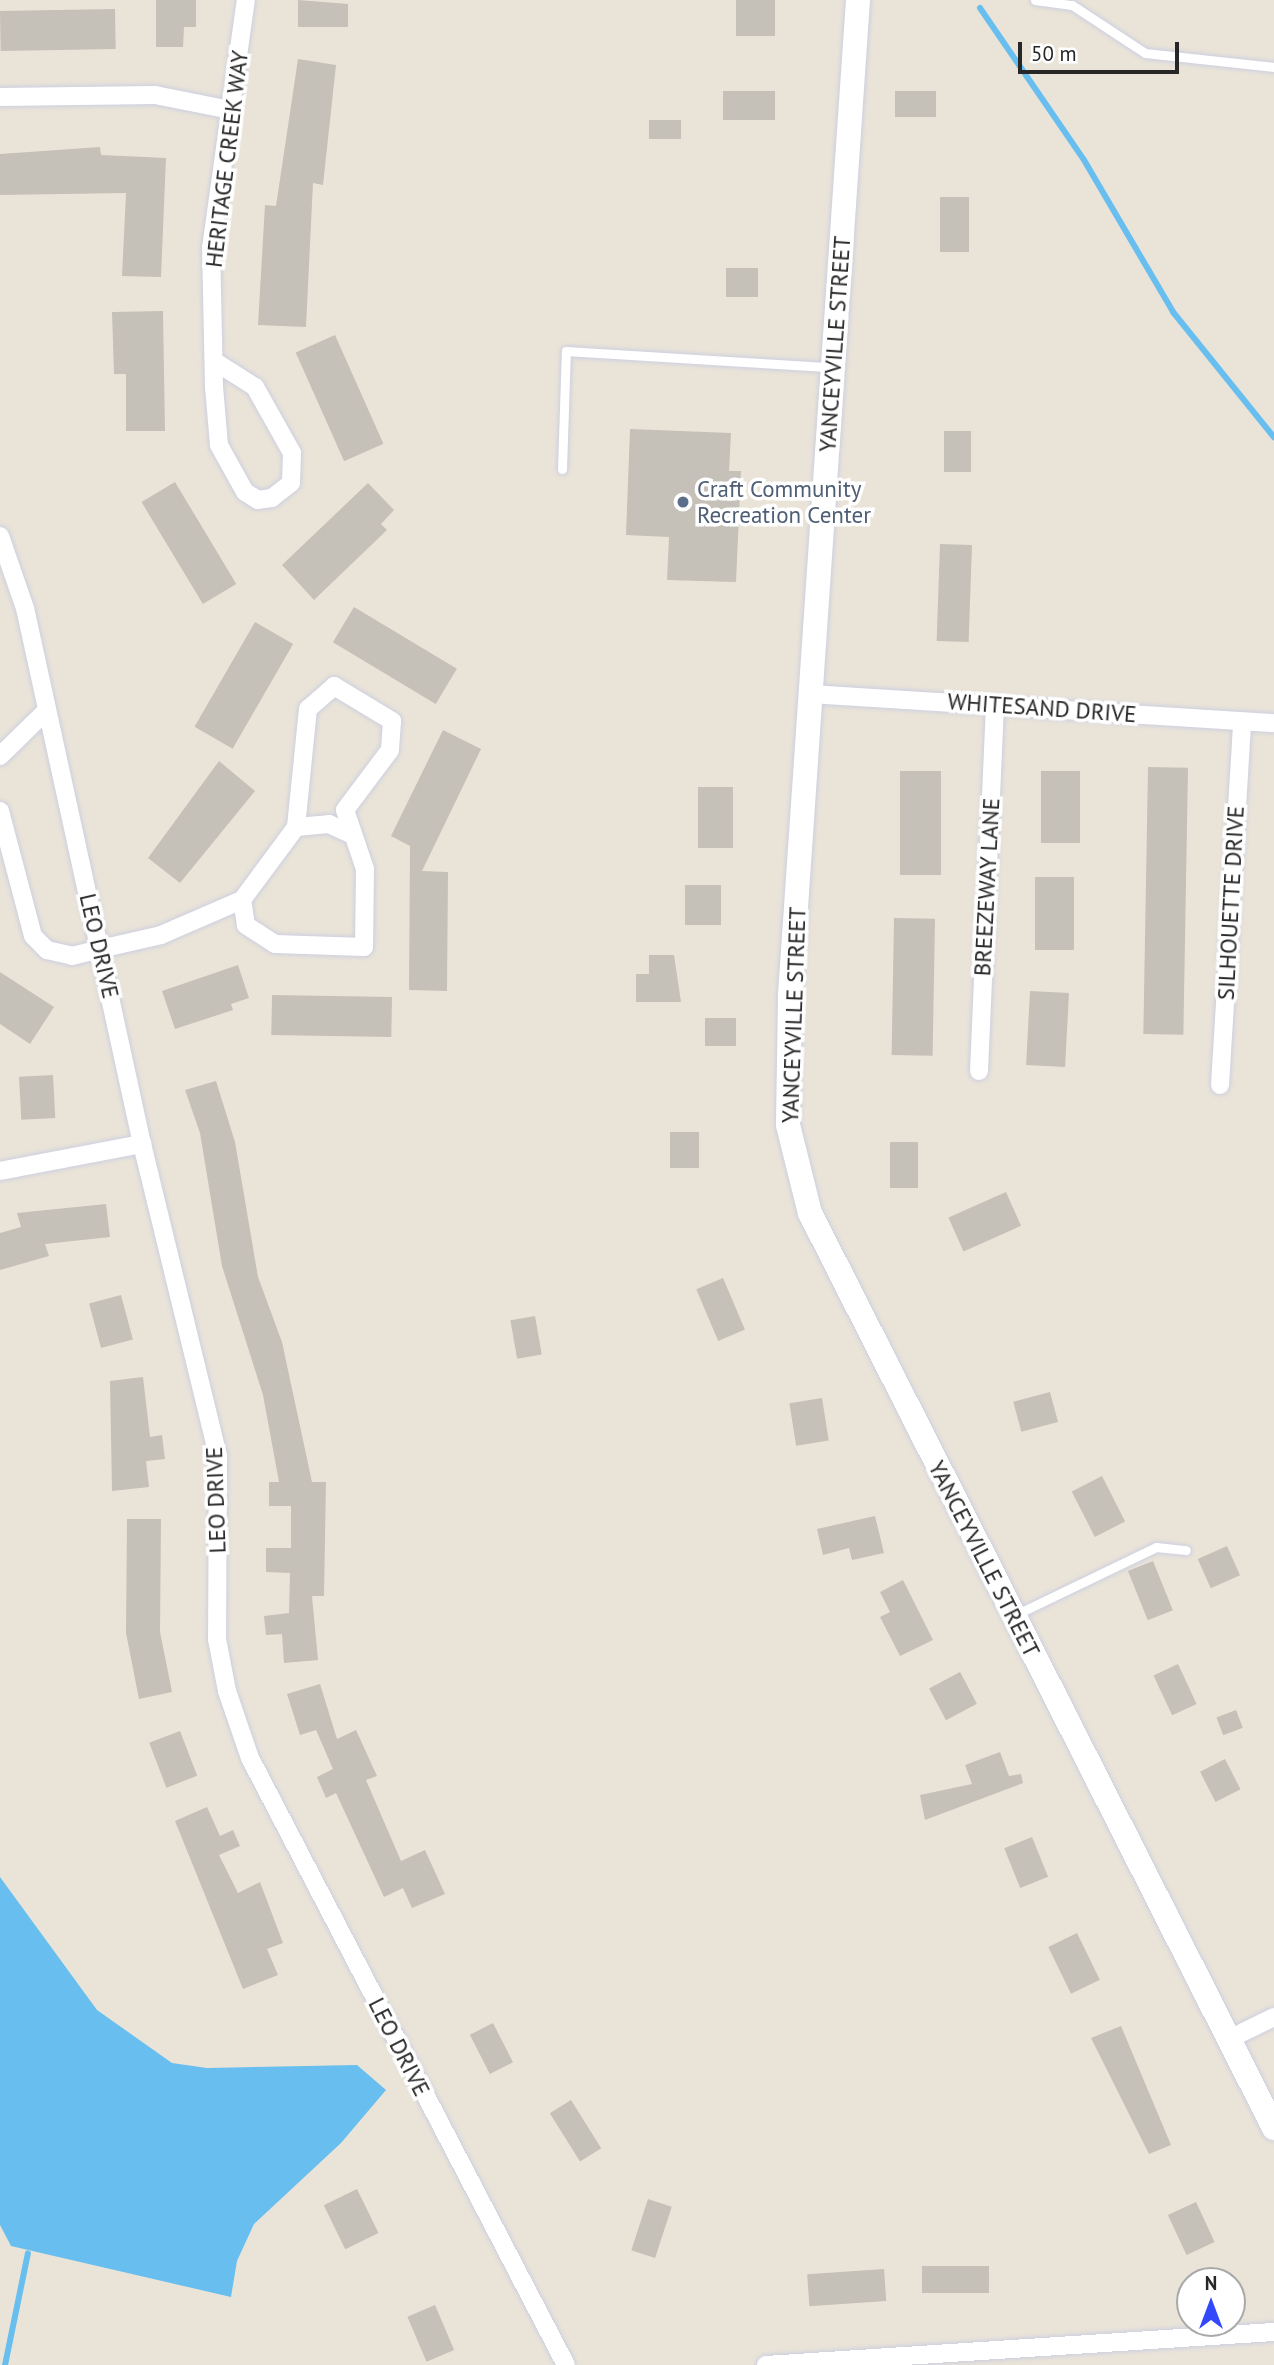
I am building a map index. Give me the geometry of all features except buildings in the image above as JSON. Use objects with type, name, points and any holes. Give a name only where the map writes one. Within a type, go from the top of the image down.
[{"type":"main road","name":"YANCEYVILLE STREET","points":[[858,0],[811,694],[788,1125],[810,1213],[1273,2125]]},
{"type":"street","name":"HERITAGE CREEK WAY","points":[[214,361],[255,387],[292,453],[291,483],[272,498],[258,500],[245,492],[219,445],[214,361],[211,248],[246,0]]},
{"type":"street","points":[[0,97],[155,95],[231,110]]},
{"type":"street","name":"LEO DRIVE","points":[[0,536],[20,589],[142,1144],[218,1456],[217,1639],[250,1758],[566,2365]]},
{"type":"street","points":[[0,811],[33,936],[47,950],[72,956],[161,935],[242,900],[296,827],[308,709],[334,687],[391,721],[390,750],[345,810],[348,833],[365,869],[364,947],[275,944],[246,925],[242,900]]},
{"type":"street","name":"WHITESAND DRIVE","points":[[811,694],[1274,723]]},
{"type":"street","name":"BREEZEWAY LANE","points":[[979,1071],[995,704]]},
{"type":"street","points":[[0,756],[47,710]]},
{"type":"street","name":"SILHOUETTE DRIVE","points":[[1220,1085],[1242,722]]},
{"type":"street","points":[[296,827],[329,824],[348,833]]},
{"type":"street","points":[[0,1171],[142,1144]]},
{"type":"street","points":[[1229,2039],[1274,2017]]},
{"type":"street","points":[[766,2365],[1274,2332]]},
{"type":"lane","points":[[1035,0],[1072,5],[1145,53],[1274,67]]},
{"type":"lane","points":[[562,469],[566,351],[833,368]]},
{"type":"lane","points":[[1013,1615],[1156,1547],[1186,1550]]},
{"type":"water","points":[[0,1877],[97,2010],[172,2063],[207,2068],[357,2065],[386,2090],[341,2143],[254,2224],[237,2261],[231,2297],[11,2246],[0,2225]]},
{"type":"waterway","points":[[980,8],[1084,160],[1173,312],[1274,437]]},
{"type":"waterway","points":[[5,2365],[28,2253]]},
{"type":"place","name":"Craft Community Recreation Center","points":[[683,502]]}]
